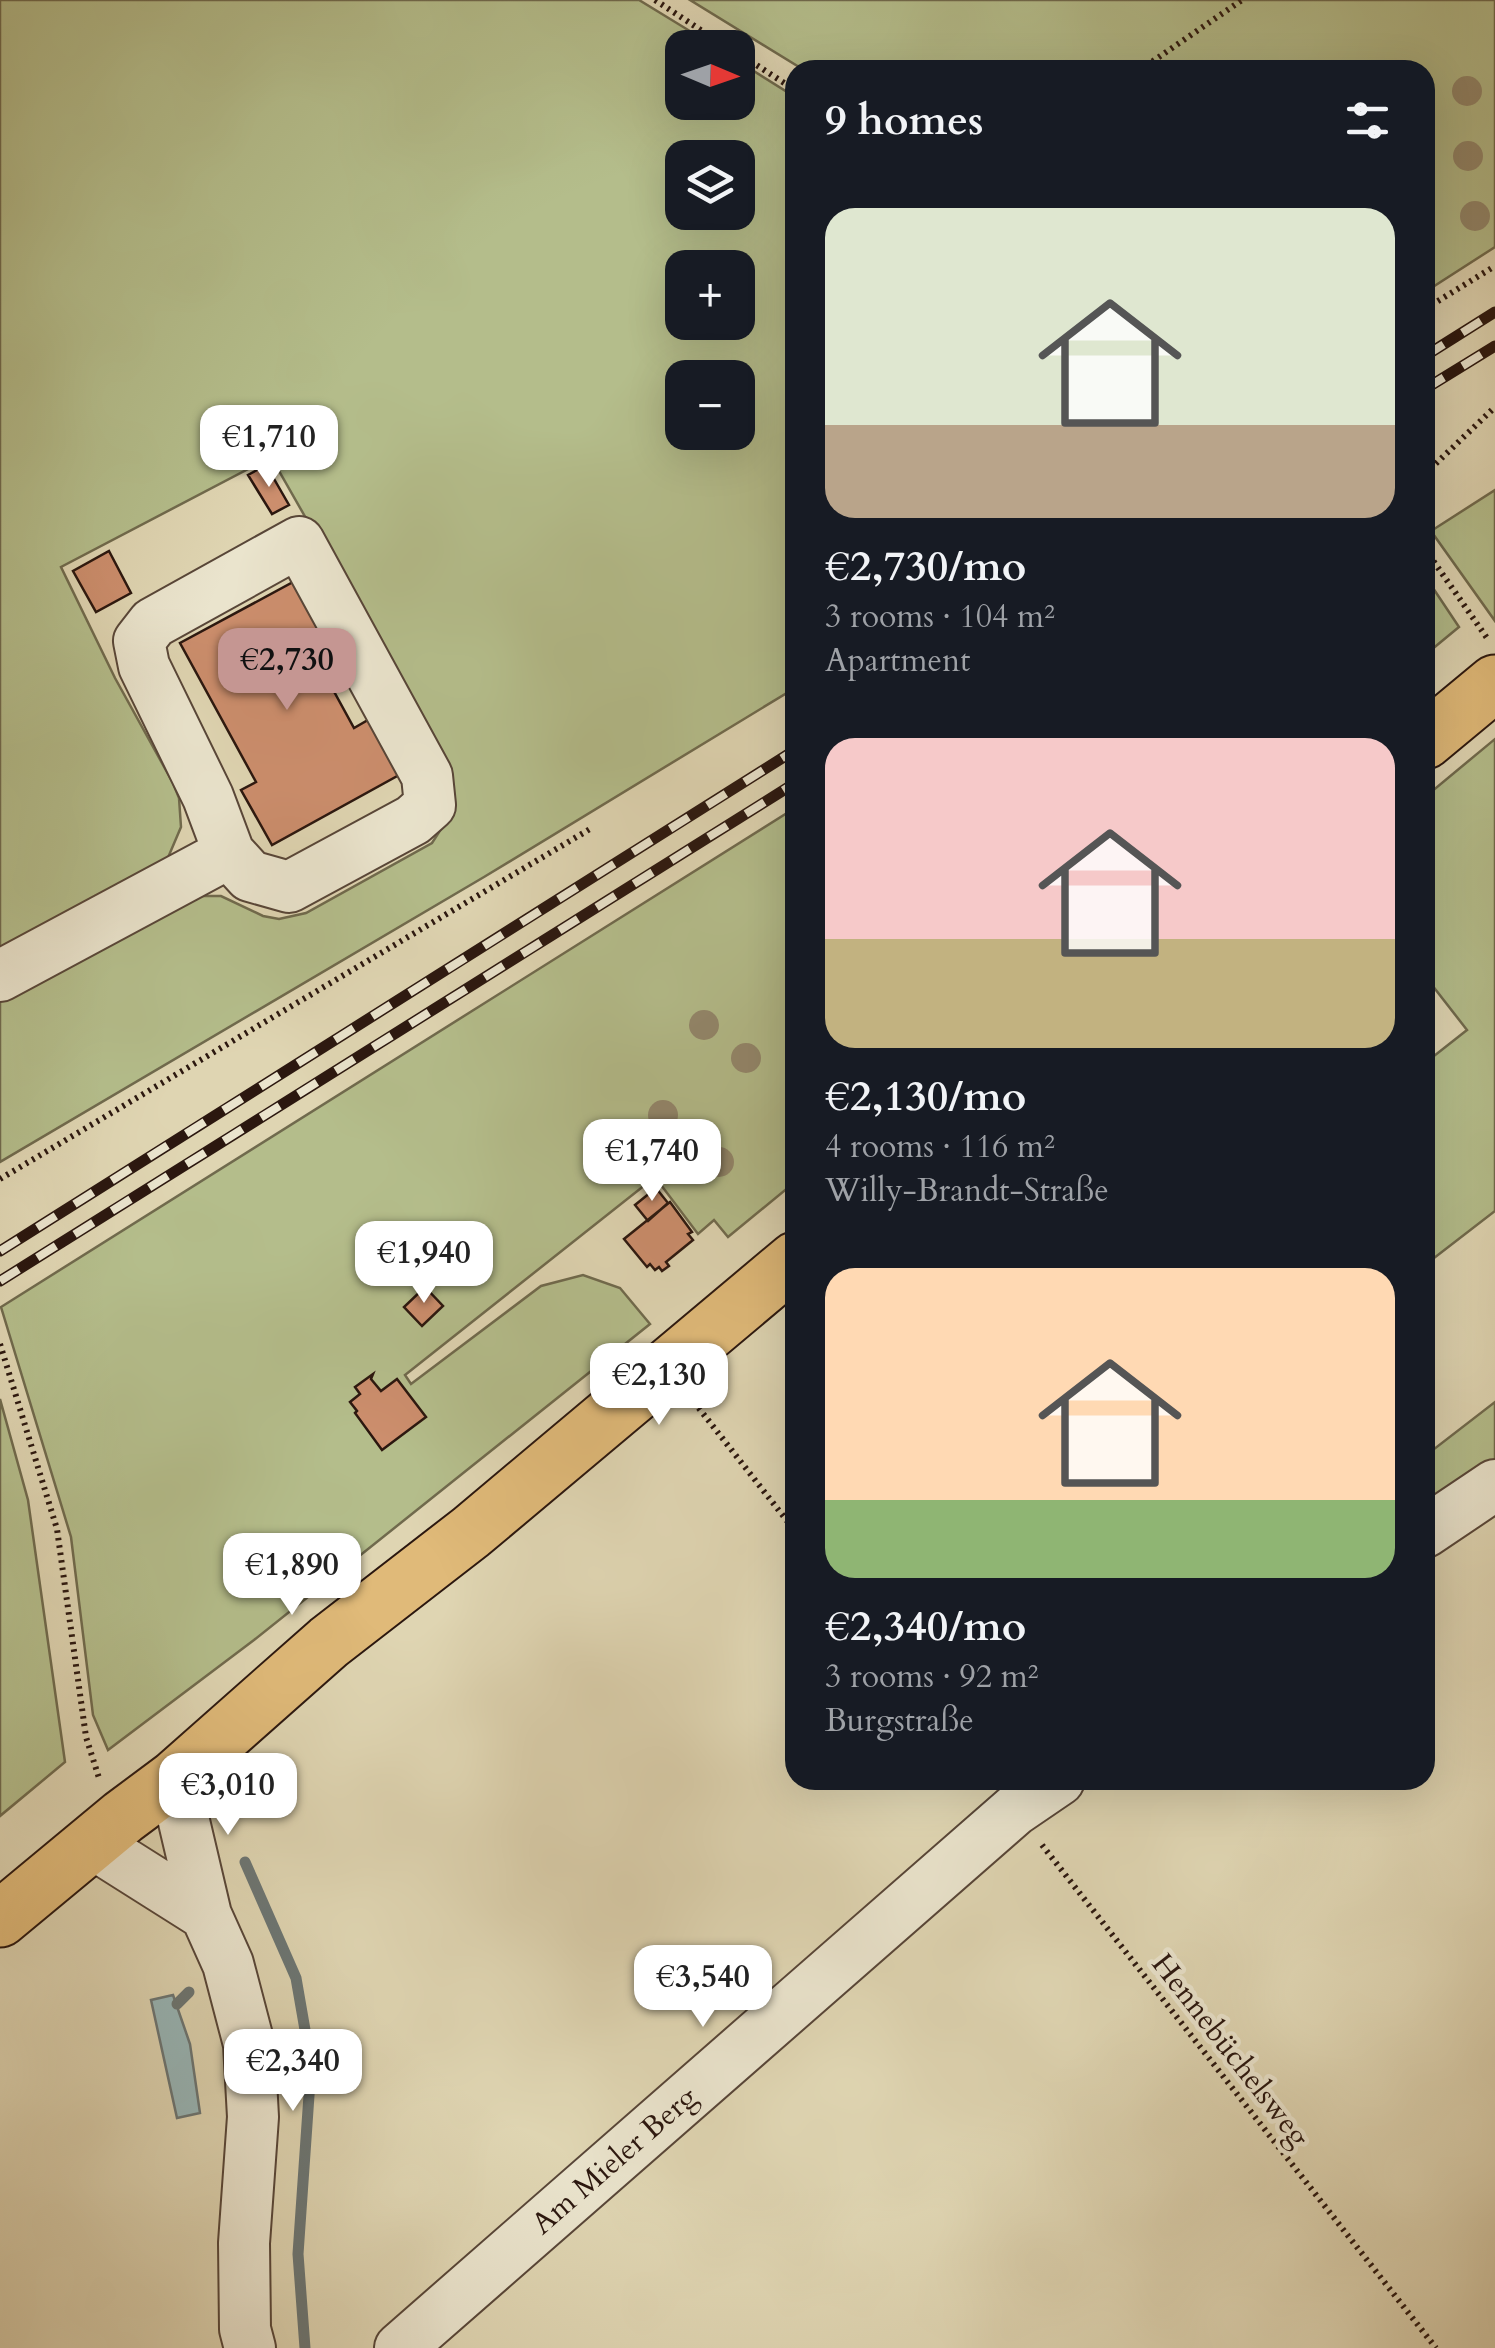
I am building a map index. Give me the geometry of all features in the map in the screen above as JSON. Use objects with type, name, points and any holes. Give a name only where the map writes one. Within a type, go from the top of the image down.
[{"type":"main road","points":[[1435,730],[1493,664]]},
{"type":"main road","points":[[0,1919],[174,1779],[329,1642],[471,1532],[785,1268]]},
{"type":"street","points":[[299,542],[428,776],[430,804],[413,820],[289,887],[250,876],[229,853],[208,797],[144,666],[139,641],[153,623],[299,542]]},
{"type":"street","points":[[0,976],[229,853]]},
{"type":"street","points":[[1435,1525],[1495,1485]]},
{"type":"street","points":[[174,1779],[206,1915],[228,1964],[249,2044],[253,2117],[244,2243],[245,2329],[250,2348]]},
{"type":"street","name":"Am Mieler Berg","points":[[400,2348],[1014,1810],[1043,1790]]},
{"type":"street","points":[[108,1830],[206,1915]]},
{"type":"path","points":[[654,0],[700,30]]},
{"type":"path","points":[[1155,60],[1242,0]]},
{"type":"path","points":[[755,64],[785,84]]},
{"type":"path","points":[[1435,304],[1495,266]]},
{"type":"path","points":[[1435,464],[1495,407]]},
{"type":"path","points":[[1435,566],[1493,664]]},
{"type":"path","points":[[0,1179],[590,829]]},
{"type":"path","points":[[0,1344],[57,1530],[86,1737],[108,1830]]},
{"type":"path","points":[[664,1367],[785,1518]]},
{"type":"path","name":"Hennebüchelsweg","points":[[1014,1810],[1436,2348]]},
{"type":"green space","points":[[0,0],[639,0],[688,30],[665,30],[665,120],[755,120],[755,72],[785,91],[785,694],[484,877],[0,1162],[0,998],[196,896],[221,896],[263,916],[279,919],[306,913],[432,843],[445,823],[440,753],[271,457],[61,567],[115,678],[173,783],[179,798],[181,827],[167,860],[0,957]]},
{"type":"green space","points":[[690,0],[1495,0],[1495,247],[1435,286],[1435,60],[788,60],[755,40],[755,30],[739,30]]},
{"type":"green space","points":[[1495,490],[1495,621],[1435,537],[1435,528]]},
{"type":"green space","points":[[1435,591],[1459,627],[1435,647]]},
{"type":"green space","points":[[1495,739],[1495,1211],[1435,1257],[1435,1055],[1467,1030],[1435,989],[1435,789]]},
{"type":"green space","points":[[785,814],[785,1190],[728,1237],[714,1220],[698,1234],[655,1177],[405,1375],[411,1384],[541,1286],[583,1275],[620,1288],[650,1324],[254,1640],[108,1750],[93,1715],[71,1537],[1,1307]]},
{"type":"green space","points":[[0,1399],[28,1500],[65,1762],[0,1816]]},
{"type":"green space","points":[[1495,1402],[1495,1462],[1435,1501],[1435,1448]]},
{"type":"water","points":[[173,1995],[190,2044],[200,2113],[177,2118],[151,2000]]},
{"type":"building","points":[[266,465],[289,505],[272,514],[248,475]]},
{"type":"building","points":[[109,551],[131,593],[96,612],[73,571]]},
{"type":"building","points":[[295,581],[343,665],[325,675],[354,728],[368,720],[399,775],[272,845],[241,790],[256,782],[180,643]]},
{"type":"building","points":[[656,1188],[668,1203],[648,1221],[635,1205]]},
{"type":"building","points":[[670,1202],[692,1232],[688,1234],[693,1240],[666,1262],[669,1266],[655,1270],[650,1264],[647,1267],[624,1239]]},
{"type":"building","points":[[425,1287],[443,1306],[422,1326],[404,1307]]},
{"type":"building","points":[[373,1374],[371,1379],[381,1391],[397,1379],[426,1417],[382,1450],[350,1402],[360,1394],[355,1387]]},
{"type":"waterway","points":[[245,1862],[296,1978],[308,2047],[310,2081],[298,2254],[305,2348]]},
{"type":"waterway","points":[[177,2004],[189,1992]]},
{"type":"railway","points":[[1435,350],[1495,312]]},
{"type":"railway","points":[[1435,383],[1495,346]]},
{"type":"railway","points":[[0,1251],[785,756]]},
{"type":"railway","points":[[0,1281],[785,789]]}]
